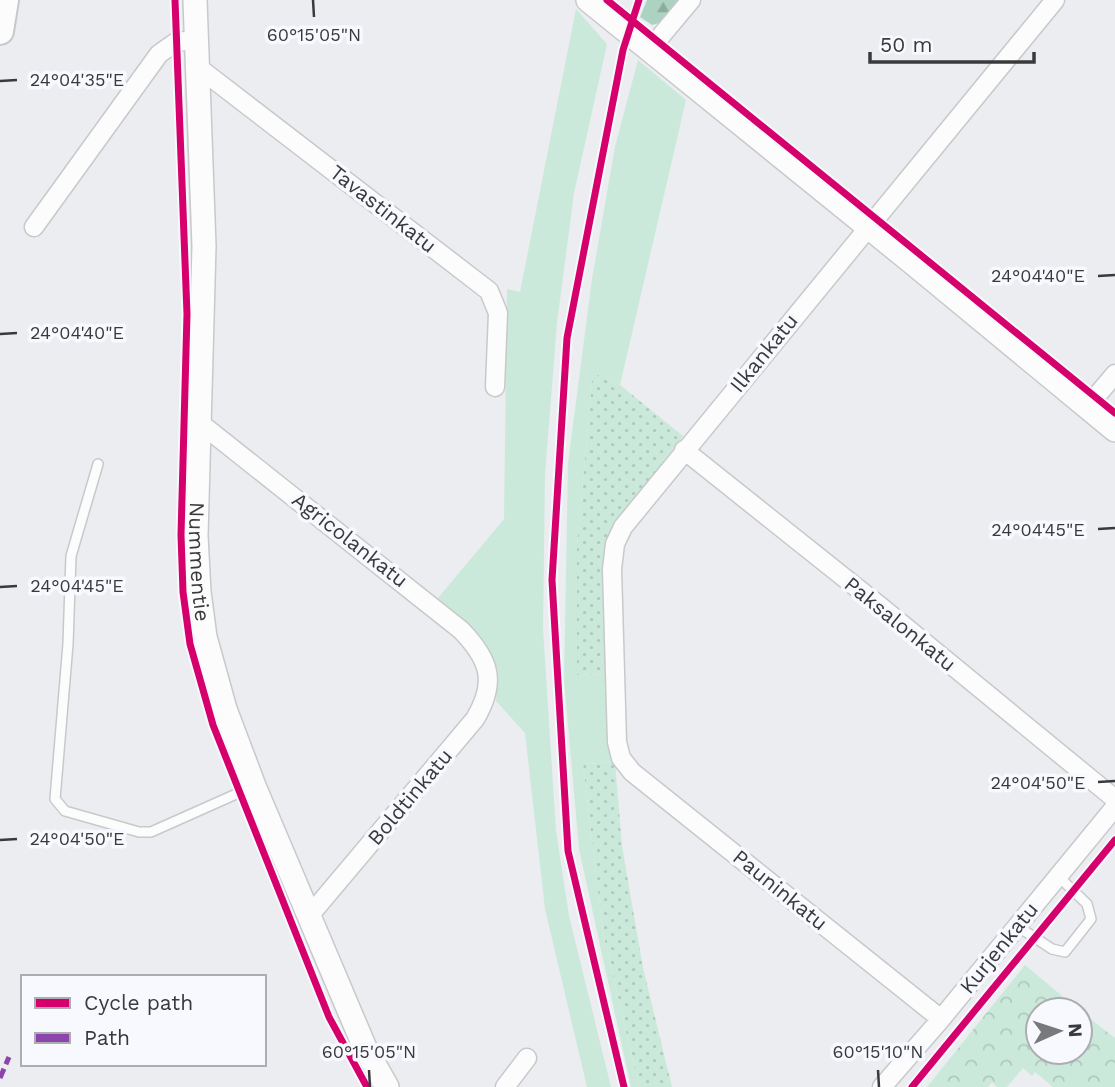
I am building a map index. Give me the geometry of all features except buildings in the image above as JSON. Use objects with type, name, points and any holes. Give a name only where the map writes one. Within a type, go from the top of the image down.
[{"type":"main road","points":[[0,31],[5,0]]},
{"type":"street","name":"Nummentie","points":[[195,0],[204,246],[196,536],[205,636],[225,709],[254,786],[365,1048],[387,1087]]},
{"type":"street","points":[[588,0],[1115,429]]},
{"type":"street","points":[[650,49],[691,0]]},
{"type":"street","name":"Ilkankatu","points":[[621,758],[617,742],[612,582],[615,544],[623,527],[1055,0]]},
{"type":"street","points":[[34,227],[159,54],[176,42],[196,40]]},
{"type":"street","name":"Tavastinkatu","points":[[199,68],[489,291],[498,313],[495,387]]},
{"type":"street","points":[[1088,406],[1115,374]]},
{"type":"street","name":"Agricolankatu","points":[[200,423],[461,630],[478,647],[488,669]]},
{"type":"street","name":"Paksalonkatu","points":[[684,450],[1115,799]]},
{"type":"street","name":"Boldtinkatu","points":[[310,915],[475,719],[488,691],[488,669]]},
{"type":"street","name":"Pauninkatu","points":[[621,758],[632,772],[941,1019]]},
{"type":"street","name":"Kurjenkatu","points":[[882,1087],[1115,807]]},
{"type":"street","points":[[505,1087],[527,1058]]},
{"type":"lane","points":[[98,464],[71,556],[68,643],[55,799],[65,811],[139,832],[151,832],[254,786]]},
{"type":"lane","points":[[1017,926],[1052,949],[1065,952],[1091,919],[1087,904],[1058,876]]},
{"type":"green space","points":[[647,0],[681,0],[663,22],[652,25],[640,17]]},
{"type":"green space","points":[[576,9],[607,44],[574,193],[557,323],[545,474],[543,629],[556,831],[569,916],[611,1087],[587,1087],[545,909],[525,733],[496,701],[498,670],[487,647],[438,598],[504,519],[507,289],[520,292]]},
{"type":"green space","points":[[638,60],[686,100],[620,385],[593,374],[577,546],[577,675],[607,674],[615,762],[583,764],[603,932],[639,1087],[631,1087],[579,849],[564,680],[568,463],[592,279],[615,147]]},
{"type":"green space","points":[[593,373],[620,385],[683,436],[611,531],[605,551],[603,583],[607,674],[577,675],[577,546]]},
{"type":"green space","points":[[615,762],[622,846],[643,968],[672,1087],[639,1087],[603,932],[583,764]]},
{"type":"green space","points":[[1025,965],[1062,996],[1024,996],[1024,1066],[1094,1066],[1094,1022],[1115,1038],[1115,1087],[1053,1087],[1035,1072],[1032,1076],[1023,1068],[1007,1087],[997,1087],[992,1082],[988,1087],[927,1087]]},
{"type":"marked path","points":[[0,1078],[9,1057]]},
{"type":"cycle path","points":[[175,0],[187,314],[181,535],[183,592],[190,644],[213,725],[329,1017],[367,1087]]},
{"type":"cycle path","points":[[607,0],[1115,413]]},
{"type":"cycle path","points":[[624,1087],[568,851],[552,580],[567,338],[623,50],[639,0]]},
{"type":"cycle path","points":[[912,1087],[1115,840]]}]
